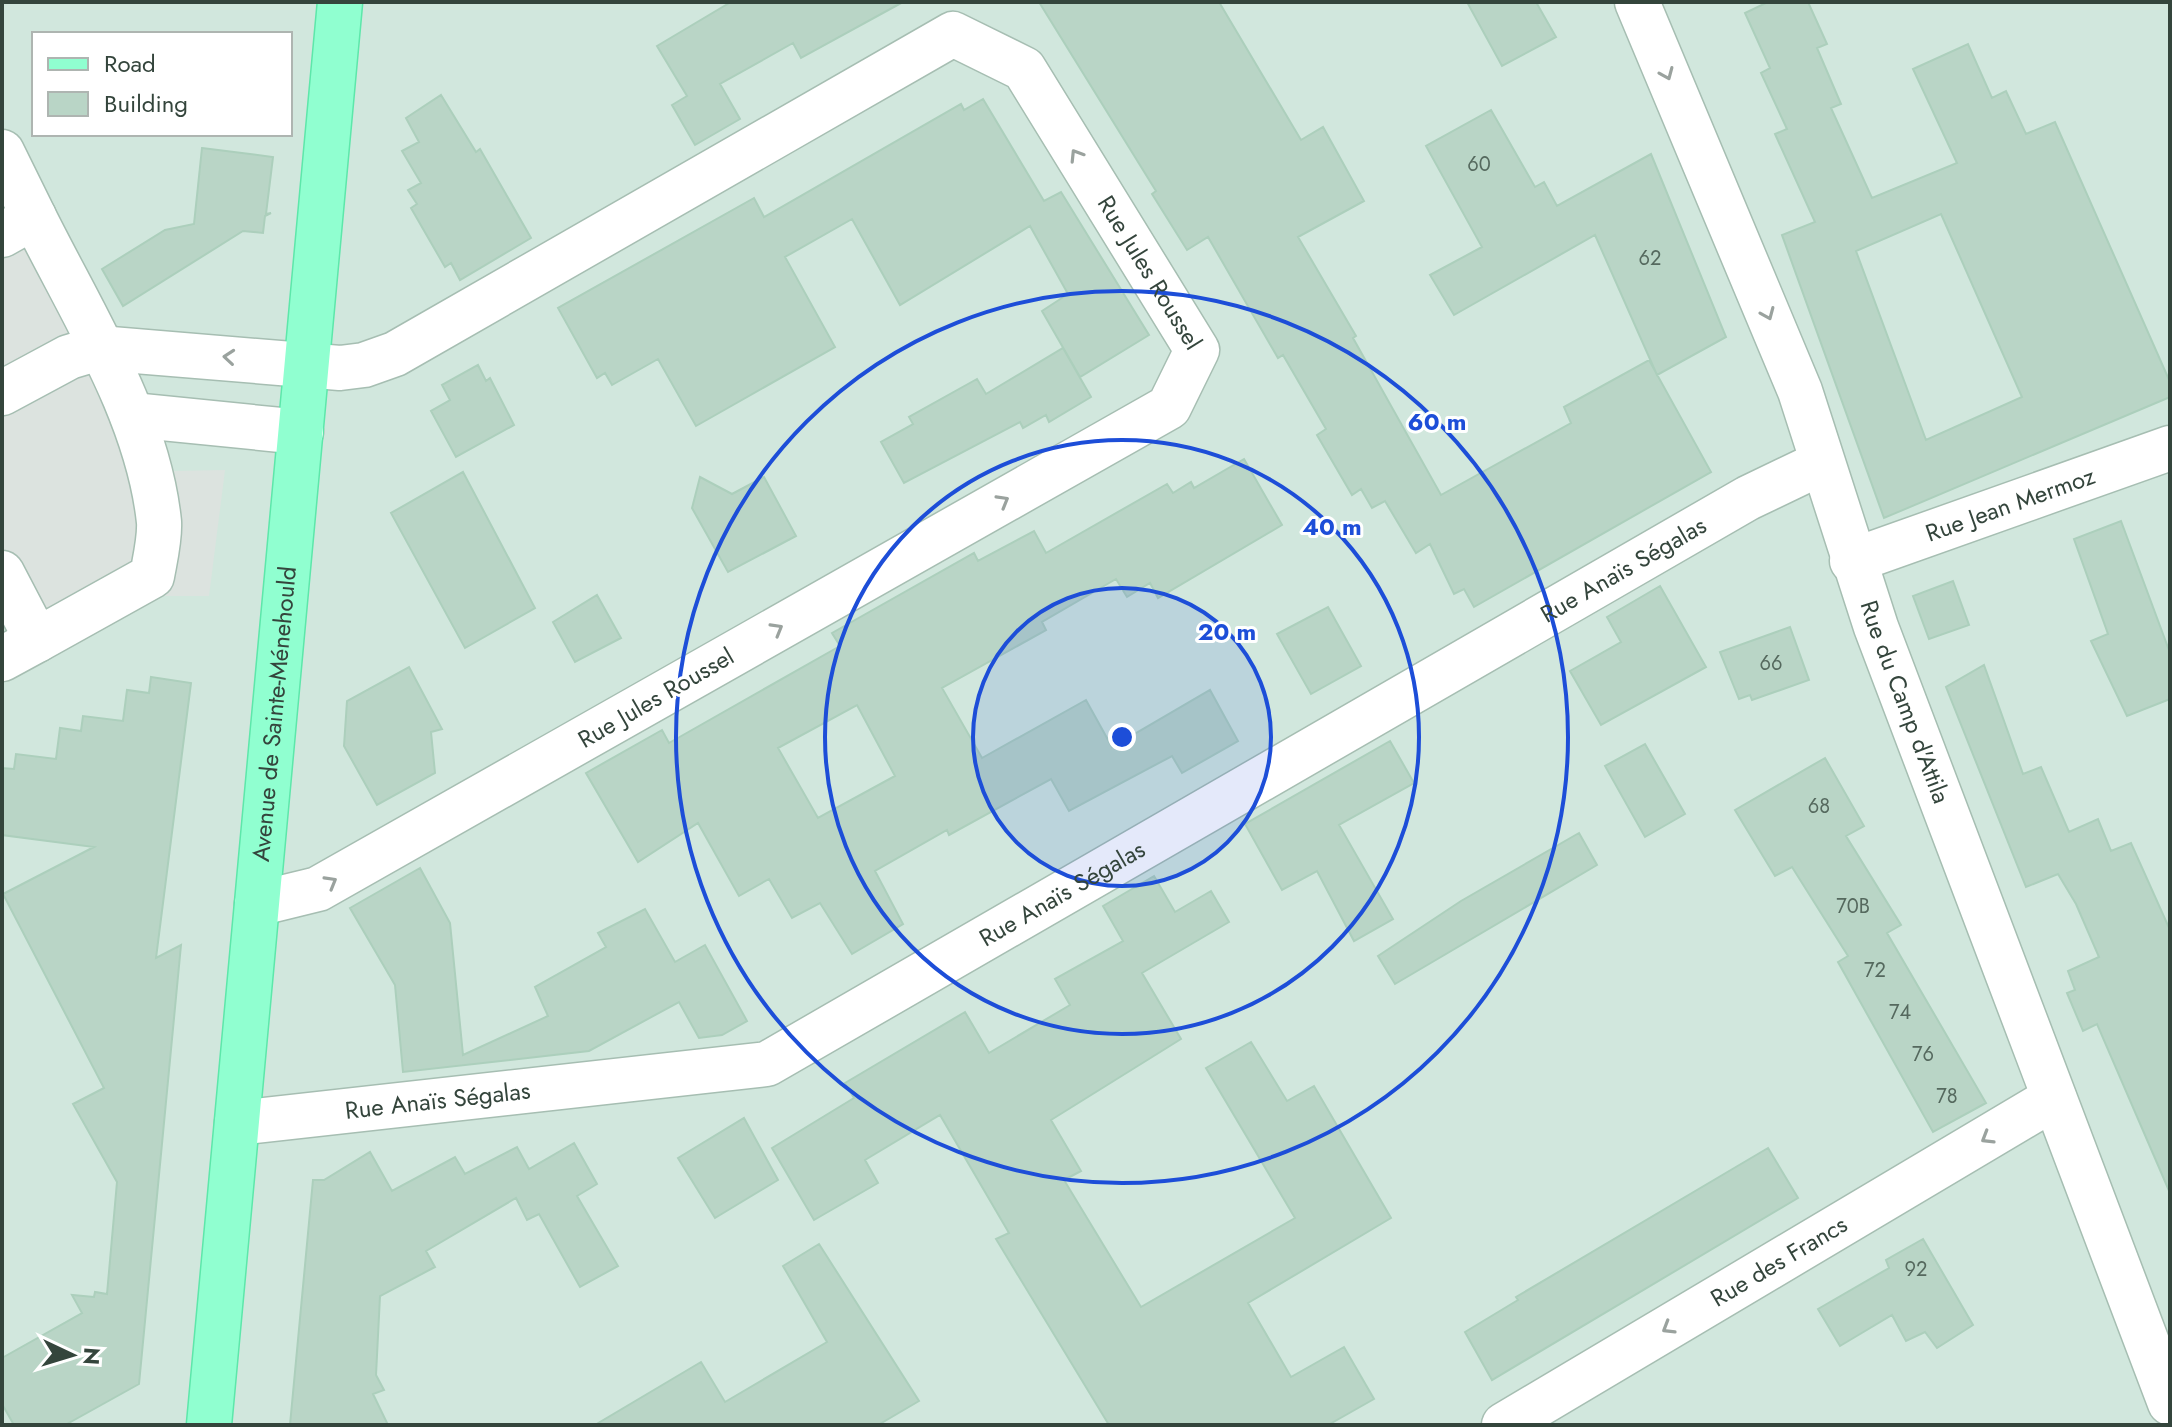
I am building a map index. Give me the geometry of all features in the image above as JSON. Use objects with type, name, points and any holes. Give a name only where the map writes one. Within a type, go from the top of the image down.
[{"type":"main road","name":"Avenue de Sainte-Ménehould","points":[[209,1425],[340,2]]},
{"type":"street","name":"Rue du Camp d'Attila","points":[[1637,2],[1800,391],[1852,561],[2170,1403]]},
{"type":"street","name":"Rue Jules Roussel","points":[[257,904],[318,889],[1169,407],[1197,350],[1024,69],[953,34],[395,354],[364,365],[340,368],[307,364]]},
{"type":"street","points":[[2,152],[18,226],[99,348],[132,415],[147,457],[159,525],[152,576],[19,649],[2,573]]},
{"type":"street","points":[[2,393],[69,357],[99,348],[307,364]]},
{"type":"street","points":[[132,415],[301,432]]},
{"type":"street","name":"Rue Jean Mermoz","points":[[1852,561],[2170,448]]},
{"type":"street","name":"Rue Anaïs Ségalas","points":[[237,1123],[767,1064],[1748,498],[1821,463]]},
{"type":"street","name":"Rue des Francs","points":[[1504,1425],[2054,1098]]},
{"type":"shaded area","points":[[2,2],[2170,2],[2170,1425],[2,1425]]},
{"type":"shaded area","points":[[26,164],[174,471],[225,470],[209,596],[162,596],[29,666],[2,599],[2,177]]},
{"type":"building","points":[[731,2],[903,2],[801,58],[793,43],[720,84],[740,119],[695,145],[672,105],[687,96],[657,46]]},
{"type":"building","points":[[1039,2],[1219,2],[1301,140],[1323,127],[1364,201],[1298,237],[1356,336],[1353,338],[1441,495],[1571,423],[1564,407],[1649,360],[1711,472],[1474,607],[1464,589],[1454,594],[1430,544],[1416,553],[1385,501],[1372,508],[1361,489],[1352,495],[1317,435],[1326,429],[1283,355],[1278,358],[1208,237],[1187,250],[1152,194],[1156,191]]},
{"type":"building","points":[[1467,2],[1536,2],[1556,37],[1502,66]]},
{"type":"building","points":[[1768,2],[1808,2],[1827,44],[1817,48],[1841,104],[1831,108],[1872,198],[1957,163],[1913,69],[1968,44],[1992,98],[2006,91],[2026,134],[2055,122],[2170,382],[2170,397],[1884,518],[1782,235],[1815,222],[1775,134],[1787,129],[1761,73],[1770,68],[1745,13]],"holes":[[[1941,214],[2022,397],[1926,440],[1856,251]]]},
{"type":"building","points":[[441,95],[476,152],[480,149],[531,238],[460,280],[451,263],[445,267],[411,208],[417,204],[408,190],[421,183],[402,151],[419,142],[406,118]]},
{"type":"building","points":[[983,99],[1044,201],[1061,192],[1149,335],[1080,377],[1042,311],[1068,294],[1030,226],[900,305],[852,219],[785,257],[835,347],[696,426],[658,359],[612,385],[605,373],[597,378],[558,308],[754,198],[764,217],[961,104],[964,110]]},
{"type":"building","points":[[1491,110],[1535,187],[1544,182],[1557,206],[1651,154],[1726,337],[1657,375],[1595,235],[1454,315],[1430,275],[1482,247],[1426,146]]},
{"type":"building","points":[[202,148],[273,157],[266,214],[271,213],[265,216],[263,233],[243,231],[123,306],[102,269],[165,230],[194,224]]},
{"type":"building","points":[[1063,348],[1091,397],[1049,422],[1046,415],[1023,428],[1020,422],[904,483],[881,442],[913,424],[909,417],[977,379],[986,394]]},
{"type":"building","points":[[478,365],[486,381],[490,378],[514,425],[456,457],[431,411],[450,400],[442,385]]},
{"type":"building","points":[[1244,459],[1282,525],[1158,598],[1150,583],[1127,597],[1116,579],[1042,622],[1046,630],[942,688],[982,758],[1086,700],[1112,747],[1210,690],[1238,741],[1182,773],[1172,756],[1069,811],[1051,779],[949,835],[947,830],[875,871],[903,924],[852,954],[820,903],[792,918],[769,879],[739,896],[698,823],[638,862],[586,773],[662,730],[669,743],[840,646],[832,633],[974,553],[978,561],[1034,531],[1046,553],[1167,484],[1173,493],[1191,482],[1194,488]],"holes":[[[857,705],[895,776],[818,818],[778,748]]]},
{"type":"building","points":[[463,472],[535,608],[465,648],[391,513]]},
{"type":"building","points":[[700,477],[732,494],[764,477],[796,536],[728,572],[692,508]]},
{"type":"building","points":[[2121,521],[2170,653],[2170,699],[2127,716],[2091,641],[2108,634],[2074,539]]},
{"type":"building","points":[[1953,581],[1969,625],[1929,639],[1913,596]]},
{"type":"building","points":[[1660,586],[1706,667],[1601,725],[1570,671],[1621,642],[1607,617]]},
{"type":"building","points":[[597,595],[621,638],[575,662],[553,622]]},
{"type":"building","points":[[1328,607],[1361,666],[1311,694],[1277,634]]},
{"type":"building","points":[[1790,627],[1809,680],[1752,700],[1750,695],[1739,699],[1720,652]]},
{"type":"building","points":[[1984,665],[2023,774],[2041,767],[2069,832],[2098,819],[2111,851],[2131,843],[2170,930],[2170,1193],[2097,1024],[2083,1031],[2067,993],[2075,990],[2068,971],[2099,957],[2076,904],[2058,874],[2026,887],[1946,687]]},
{"type":"building","points":[[409,667],[442,729],[431,732],[435,773],[377,805],[344,746],[347,701]]},
{"type":"building","points":[[151,677],[191,683],[156,958],[181,945],[139,1384],[65,1425],[14,1425],[2,1404],[2,1358],[82,1313],[72,1295],[94,1297],[95,1292],[107,1294],[117,1182],[73,1104],[104,1088],[3,894],[94,847],[2,835],[2,768],[14,769],[16,754],[56,759],[60,728],[81,731],[83,716],[123,721],[127,690],[149,693]]},
{"type":"building","points":[[1390,741],[1414,783],[1339,825],[1393,919],[1354,941],[1317,871],[1282,890],[1245,824]]},
{"type":"building","points":[[1645,744],[1685,814],[1645,837],[1605,766]]},
{"type":"building","points":[[1825,758],[1864,826],[1846,836],[1901,925],[1887,933],[1986,1103],[1933,1132],[1838,962],[1848,956],[1792,867],[1775,876],[1735,810]]},
{"type":"building","points":[[1579,833],[1597,865],[1395,984],[1378,956],[1461,901]]},
{"type":"building","points":[[420,868],[450,923],[463,1055],[548,1016],[535,987],[606,947],[598,933],[645,909],[675,962],[705,945],[747,1021],[722,1035],[699,1038],[679,1002],[589,1051],[403,1072],[395,985],[350,908]]},
{"type":"building","points":[[1154,876],[1175,912],[1211,891],[1229,922],[1142,973],[1181,1039],[1051,1120],[1081,1171],[1064,1180],[1141,1307],[1295,1218],[1206,1068],[1251,1042],[1287,1101],[1314,1086],[1391,1218],[1248,1303],[1291,1377],[1344,1347],[1374,1399],[1328,1425],[1109,1425],[996,1239],[1009,1233],[940,1115],[865,1160],[878,1183],[814,1220],[772,1148],[854,1098],[845,1083],[965,1012],[989,1053],[1070,1005],[1055,979],[1123,941],[1103,906]]},
{"type":"building","points":[[744,1118],[778,1180],[715,1218],[678,1158]]},
{"type":"building","points":[[574,1143],[597,1184],[577,1196],[618,1266],[580,1287],[539,1214],[527,1220],[516,1198],[426,1251],[435,1267],[380,1296],[376,1375],[384,1390],[373,1394],[388,1425],[290,1425],[313,1180],[324,1180],[370,1152],[392,1191],[455,1157],[465,1174],[517,1147],[529,1169]]},
{"type":"building","points":[[1768,1148],[1798,1198],[1492,1380],[1465,1332],[1518,1300],[1516,1297]]},
{"type":"building","points":[[1923,1239],[1973,1325],[1937,1348],[1925,1332],[1906,1341],[1892,1315],[1840,1346],[1818,1309],[1889,1268],[1886,1260]]},
{"type":"building","points":[[819,1244],[919,1401],[878,1425],[595,1425],[701,1362],[725,1402],[827,1342],[783,1266]]}]
